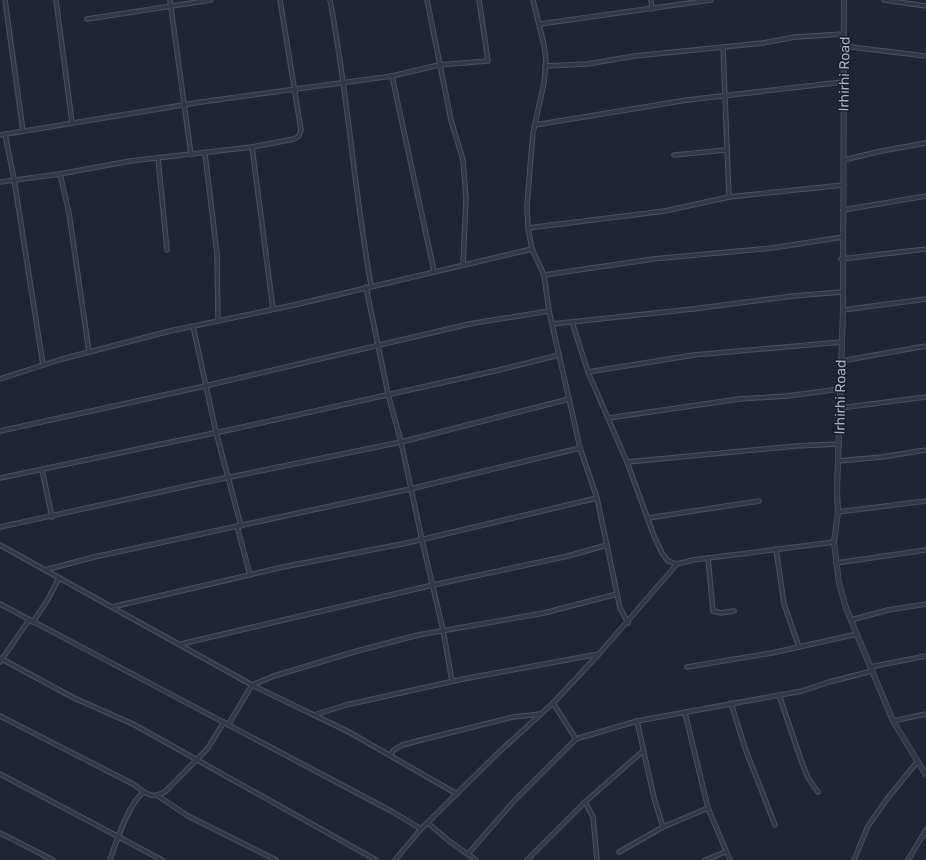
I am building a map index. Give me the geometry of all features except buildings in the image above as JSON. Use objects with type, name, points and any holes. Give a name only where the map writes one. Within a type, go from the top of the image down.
[{"type":"street","points":[[5,0],[23,131]]},
{"type":"street","points":[[56,0],[72,122]]},
{"type":"street","points":[[170,0],[186,104],[191,155]]},
{"type":"street","points":[[87,19],[211,0]]},
{"type":"street","points":[[0,182],[60,174],[124,162],[205,154],[252,147],[299,136],[301,130],[296,90],[284,33],[280,0]]},
{"type":"street","points":[[330,0],[344,83],[361,231],[371,285]]},
{"type":"street","points":[[427,0],[451,120],[463,160],[466,198],[463,265]]},
{"type":"street","points":[[0,135],[186,104],[392,76],[439,65],[488,61],[479,0]]},
{"type":"street","points":[[533,0],[544,45],[545,66],[544,83],[535,125],[528,183],[528,228],[532,249],[544,275],[549,311],[580,448],[597,498],[620,608],[628,623]]},
{"type":"street","points":[[651,0],[652,9]]},
{"type":"street","points":[[540,24],[711,0]]},
{"type":"street","name":"Irhirhi Road","points":[[844,0],[843,310],[838,461],[838,512],[834,542],[836,563],[839,583],[851,620],[893,721],[926,775]]},
{"type":"street","points":[[884,0],[926,6]]},
{"type":"street","points":[[545,66],[588,64],[635,56],[723,47],[795,37],[844,34]]},
{"type":"street","points":[[843,46],[926,56]]},
{"type":"street","points":[[723,47],[729,197]]},
{"type":"street","points":[[392,76],[409,147],[434,271]]},
{"type":"street","points":[[535,125],[724,96],[843,82]]},
{"type":"street","points":[[5,134],[14,179],[43,365]]},
{"type":"street","points":[[844,160],[881,151],[926,143]]},
{"type":"street","points":[[252,147],[273,309]]},
{"type":"street","points":[[674,155],[726,150]]},
{"type":"street","points":[[205,154],[217,254],[218,321]]},
{"type":"street","points":[[158,158],[167,250]]},
{"type":"street","points":[[60,174],[69,213],[89,352]]},
{"type":"street","points":[[528,228],[665,210],[729,197],[843,185]]},
{"type":"street","points":[[843,210],[885,205],[926,196]]},
{"type":"street","points":[[544,275],[653,259],[772,248],[843,237]]},
{"type":"street","points":[[0,379],[89,352],[193,326],[532,249]]},
{"type":"street","points":[[842,260],[926,249]]},
{"type":"street","points":[[366,287],[388,394],[401,442],[410,489],[443,630],[452,681]]},
{"type":"street","points":[[552,324],[693,309],[793,296],[842,292]]},
{"type":"street","points":[[843,310],[926,299]]},
{"type":"street","points":[[0,431],[205,386],[378,344],[469,324],[549,311]]},
{"type":"street","points":[[572,322],[588,372],[627,462],[662,553],[668,561],[677,564],[708,558],[834,542]]},
{"type":"street","points":[[193,326],[205,386],[250,575]]},
{"type":"street","points":[[588,372],[694,355],[842,342]]},
{"type":"street","points":[[841,361],[926,346]]},
{"type":"street","points":[[0,478],[216,432],[559,355]]},
{"type":"street","points":[[609,418],[739,399],[840,389]]},
{"type":"street","points":[[840,408],[926,397]]},
{"type":"street","points":[[0,528],[401,442],[569,399]]},
{"type":"street","points":[[627,462],[796,446],[839,444]]},
{"type":"street","points":[[46,570],[94,557],[410,489],[580,448]]},
{"type":"street","points":[[838,461],[882,457],[926,450]]},
{"type":"street","points":[[42,470],[52,517]]},
{"type":"street","points":[[112,607],[250,575],[422,540],[597,498]]},
{"type":"street","points":[[648,518],[759,501]]},
{"type":"street","points":[[838,512],[926,501]]},
{"type":"street","points":[[0,545],[181,644],[252,685],[349,732],[457,794]]},
{"type":"street","points":[[181,644],[433,585],[568,556],[607,545]]},
{"type":"street","points":[[776,549],[784,604],[799,646]]},
{"type":"street","points":[[836,563],[926,550]]},
{"type":"street","points":[[708,558],[713,611],[721,613],[734,611]]},
{"type":"street","points":[[396,860],[421,829],[553,703],[628,623],[677,564]]},
{"type":"street","points":[[33,622],[47,601],[59,578]]},
{"type":"street","points":[[228,725],[252,685],[274,676],[357,651],[443,630],[544,613],[617,594]]},
{"type":"street","points":[[0,604],[393,812],[421,829]]},
{"type":"street","points":[[851,620],[888,610],[926,604]]},
{"type":"street","points":[[29,620],[1,659],[74,698],[133,724],[376,860]]},
{"type":"street","points":[[687,667],[857,634]]},
{"type":"street","points":[[314,715],[346,705],[452,681],[599,654]]},
{"type":"street","points":[[468,854],[514,801],[576,739],[637,721],[802,691],[871,669],[926,656]]},
{"type":"street","points":[[779,695],[808,778],[818,792]]},
{"type":"street","points":[[553,703],[576,739]]},
{"type":"street","points":[[731,703],[748,754],[775,825]]},
{"type":"street","points":[[685,713],[708,808],[725,852],[730,860]]},
{"type":"street","points":[[390,755],[402,745],[513,717],[540,714]]},
{"type":"street","points":[[893,721],[926,714]]},
{"type":"street","points":[[0,716],[133,784],[148,795],[158,796],[188,816],[276,860]]},
{"type":"street","points":[[637,721],[654,798],[663,827]]},
{"type":"street","points":[[158,796],[165,792],[208,748],[224,722]]},
{"type":"street","points":[[527,860],[585,802],[643,750]]},
{"type":"street","points":[[854,860],[868,826],[887,799],[917,762]]},
{"type":"street","points":[[0,774],[162,860]]},
{"type":"street","points":[[110,860],[118,836],[131,808],[139,796],[144,792]]},
{"type":"street","points":[[585,802],[593,817],[597,860]]},
{"type":"street","points":[[619,852],[663,827],[708,808]]},
{"type":"street","points":[[428,823],[476,860]]},
{"type":"street","points":[[908,860],[926,830]]},
{"type":"street","points":[[0,832],[53,860]]},
{"type":"street","points":[[705,860],[725,852]]}]
